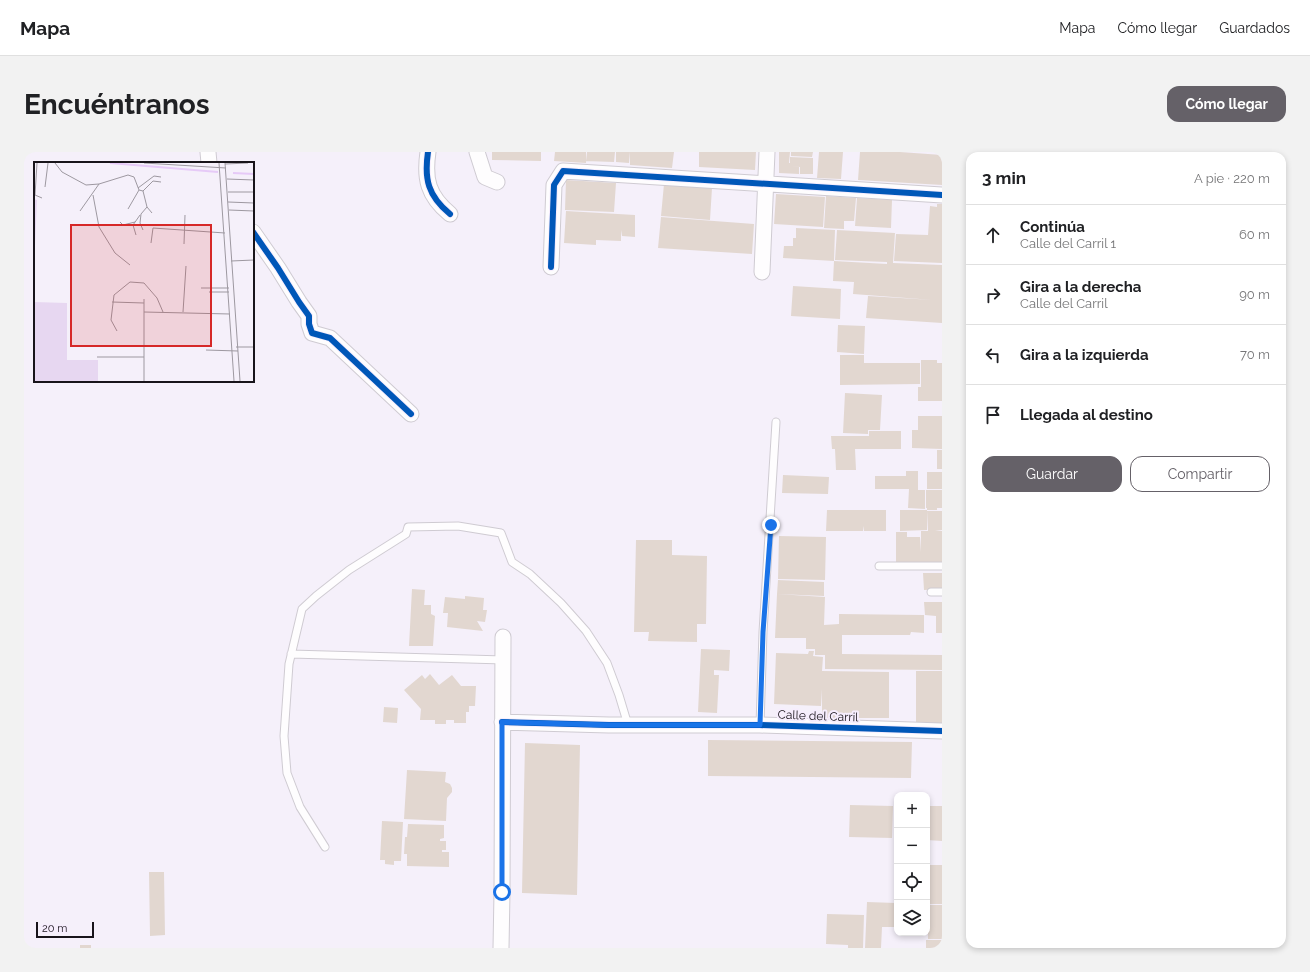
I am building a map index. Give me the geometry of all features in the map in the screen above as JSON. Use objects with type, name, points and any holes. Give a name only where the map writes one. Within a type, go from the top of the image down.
[{"type":"street","points":[[208,152],[209,162]]},
{"type":"street","points":[[428,152],[425,169],[428,189],[441,207],[450,214]]},
{"type":"street","points":[[477,152],[485,177],[497,182]]},
{"type":"street","points":[[762,272],[767,152]]},
{"type":"street","points":[[551,267],[554,185],[563,171],[942,195]]},
{"type":"street","points":[[254,233],[309,316],[309,324],[312,333],[330,338],[412,414]]},
{"type":"street","points":[[501,948],[503,636]]},
{"type":"street","name":"Calle del Carril","points":[[502,722],[609,725],[760,725],[942,730]]},
{"type":"lane","points":[[760,725],[763,632],[776,422]]},
{"type":"lane","points":[[325,847],[300,807],[287,773],[284,736],[289,664],[302,609],[349,570],[406,534],[408,527],[458,526],[500,532],[512,562],[530,574],[561,603],[586,631],[607,663],[628,724]]},
{"type":"lane","points":[[879,566],[942,566]]},
{"type":"lane","points":[[931,592],[942,592]]},
{"type":"lane","points":[[291,654],[504,660]]},
{"type":"building","points":[[492,152],[541,152],[541,161],[492,160]]},
{"type":"building","points":[[555,152],[586,152],[586,163],[554,161]]},
{"type":"building","points":[[587,152],[615,152],[614,162],[586,161]]},
{"type":"building","points":[[616,152],[630,152],[629,163],[616,162]]},
{"type":"building","points":[[630,152],[674,152],[672,168],[630,165]]},
{"type":"building","points":[[699,152],[756,152],[755,170],[699,167]]},
{"type":"building","points":[[779,152],[790,152],[789,163],[790,157],[813,158],[813,174],[800,174],[800,167],[790,166],[799,167],[799,174],[779,173]]},
{"type":"building","points":[[791,152],[813,152],[812,157],[791,156]]},
{"type":"building","points":[[819,152],[843,152],[841,179],[817,178]]},
{"type":"building","points":[[860,152],[900,152],[942,155],[942,185],[858,180]]},
{"type":"building","points":[[566,180],[616,183],[614,212],[565,210]]},
{"type":"building","points":[[664,184],[712,188],[710,220],[661,216]]},
{"type":"building","points":[[776,194],[825,197],[823,227],[774,224]]},
{"type":"building","points":[[826,196],[856,198],[854,221],[844,221],[844,229],[824,228]]},
{"type":"building","points":[[857,198],[892,200],[891,228],[855,226]]},
{"type":"building","points":[[937,204],[942,204],[942,263],[894,261],[896,234],[928,235],[930,206],[937,207]]},
{"type":"building","points":[[566,211],[635,215],[635,237],[622,236],[621,230],[621,241],[596,240],[596,245],[564,243]]},
{"type":"building","points":[[661,217],[754,224],[752,254],[658,248]]},
{"type":"building","points":[[796,228],[835,230],[834,261],[783,258],[784,246],[793,246],[793,238],[796,238]]},
{"type":"building","points":[[837,230],[895,233],[893,263],[942,265],[942,323],[866,318],[868,296],[933,300],[853,294],[854,282],[833,281],[834,261],[887,264],[887,262],[835,260]]},
{"type":"building","points":[[793,286],[841,289],[840,319],[791,316]]},
{"type":"building","points":[[838,325],[865,326],[864,354],[837,352]]},
{"type":"building","points":[[840,355],[864,355],[864,363],[920,363],[920,384],[840,385]]},
{"type":"building","points":[[921,360],[937,360],[937,363],[942,363],[942,401],[918,401],[918,387],[921,387]]},
{"type":"building","points":[[845,393],[882,395],[880,430],[868,430],[868,434],[843,433]]},
{"type":"building","points":[[918,416],[942,416],[942,449],[912,448],[912,430],[918,430]]},
{"type":"building","points":[[869,431],[901,431],[901,449],[855,449],[856,470],[836,470],[835,449],[832,449],[831,436],[869,436]]},
{"type":"building","points":[[937,450],[942,450],[942,469],[937,469]]},
{"type":"building","points":[[906,471],[918,471],[918,490],[925,490],[925,509],[908,508],[909,489],[875,489],[875,476],[906,476]]},
{"type":"building","points":[[927,472],[942,472],[942,489],[927,489]]},
{"type":"building","points":[[783,475],[829,477],[828,494],[782,493]]},
{"type":"building","points":[[926,490],[942,490],[942,508],[937,508],[937,510],[927,510]]},
{"type":"building","points":[[827,510],[886,510],[886,531],[864,531],[864,526],[863,531],[826,531]]},
{"type":"building","points":[[900,510],[927,510],[927,530],[900,531]]},
{"type":"building","points":[[927,511],[942,511],[942,530],[935,531],[942,531],[942,563],[896,563],[896,532],[907,532],[907,537],[920,537],[921,552],[921,531],[928,531]]},
{"type":"building","points":[[779,536],[826,537],[825,580],[778,579]]},
{"type":"building","points":[[636,540],[672,540],[672,555],[707,556],[706,624],[697,624],[697,642],[648,641],[649,632],[634,632]]},
{"type":"building","points":[[923,573],[942,573],[942,589],[924,590]]},
{"type":"building","points":[[778,580],[824,582],[824,596],[777,594]]},
{"type":"building","points":[[412,589],[425,590],[424,605],[431,605],[431,614],[435,616],[433,646],[409,646]]},
{"type":"building","points":[[777,594],[825,597],[824,625],[839,624],[839,614],[924,615],[924,633],[911,632],[910,635],[842,635],[842,654],[942,655],[942,670],[825,669],[825,655],[815,655],[815,649],[806,649],[806,638],[775,638]]},
{"type":"building","points":[[465,596],[484,598],[483,610],[487,610],[485,622],[477,621],[483,631],[447,627],[448,613],[443,613],[445,597],[465,599]]},
{"type":"building","points":[[924,602],[942,602],[942,633],[936,633],[936,616],[925,615]]},
{"type":"building","points":[[701,649],[730,650],[729,671],[714,670],[714,675],[719,675],[717,713],[698,712]]},
{"type":"building","points":[[809,651],[814,651],[813,656],[823,657],[822,671],[889,672],[889,718],[822,718],[822,689],[821,706],[774,704],[776,653],[808,654]]},
{"type":"building","points":[[916,671],[942,671],[942,728],[916,727]]},
{"type":"building","points":[[430,674],[439,685],[452,675],[461,686],[476,686],[475,706],[469,706],[469,712],[466,712],[466,723],[454,723],[454,720],[446,720],[446,724],[435,724],[435,720],[420,720],[421,709],[404,690],[422,675],[425,679]]},
{"type":"building","points":[[384,707],[398,708],[397,723],[383,722]]},
{"type":"building","points":[[708,740],[912,742],[911,778],[708,776]]},
{"type":"building","points":[[525,743],[580,745],[577,895],[522,893]]},
{"type":"building","points":[[407,770],[446,772],[445,782],[450,784],[452,792],[447,798],[446,821],[404,819]]},
{"type":"building","points":[[850,805],[893,806],[892,838],[849,837]]},
{"type":"building","points":[[930,806],[942,806],[942,841],[930,840]]},
{"type":"building","points":[[382,821],[403,822],[401,861],[394,861],[394,865],[385,864],[385,860],[380,860]]},
{"type":"building","points":[[408,824],[444,825],[444,838],[440,839],[440,841],[446,841],[446,850],[442,850],[442,852],[449,852],[449,867],[407,866],[407,854],[404,854],[405,837],[407,837]]},
{"type":"building","points":[[930,865],[942,865],[942,904],[930,904]]},
{"type":"building","points":[[149,872],[164,872],[165,935],[150,936]]},
{"type":"building","points":[[867,902],[894,903],[894,927],[882,927],[881,948],[865,948]]},
{"type":"building","points":[[930,905],[942,905],[942,939],[928,939],[928,936],[930,936]]},
{"type":"building","points":[[827,914],[864,915],[863,948],[848,948],[848,945],[826,944]]},
{"type":"building","points":[[926,940],[942,940],[942,948],[926,948]]},
{"type":"building","points":[[80,945],[91,945],[91,948],[80,948]]},
{"type":"cycle path","points":[[428,152],[427,179],[429,186],[437,201],[450,214]]},
{"type":"cycle path","points":[[551,267],[554,185],[563,171],[942,195]]},
{"type":"cycle path","points":[[254,233],[309,316],[309,324],[312,333],[330,338],[411,414]]},
{"type":"cycle path","points":[[502,722],[609,725],[760,725],[942,731]]},
{"type":"route","points":[[502,892],[502,722],[609,725],[760,725],[763,632],[771,525]]}]
